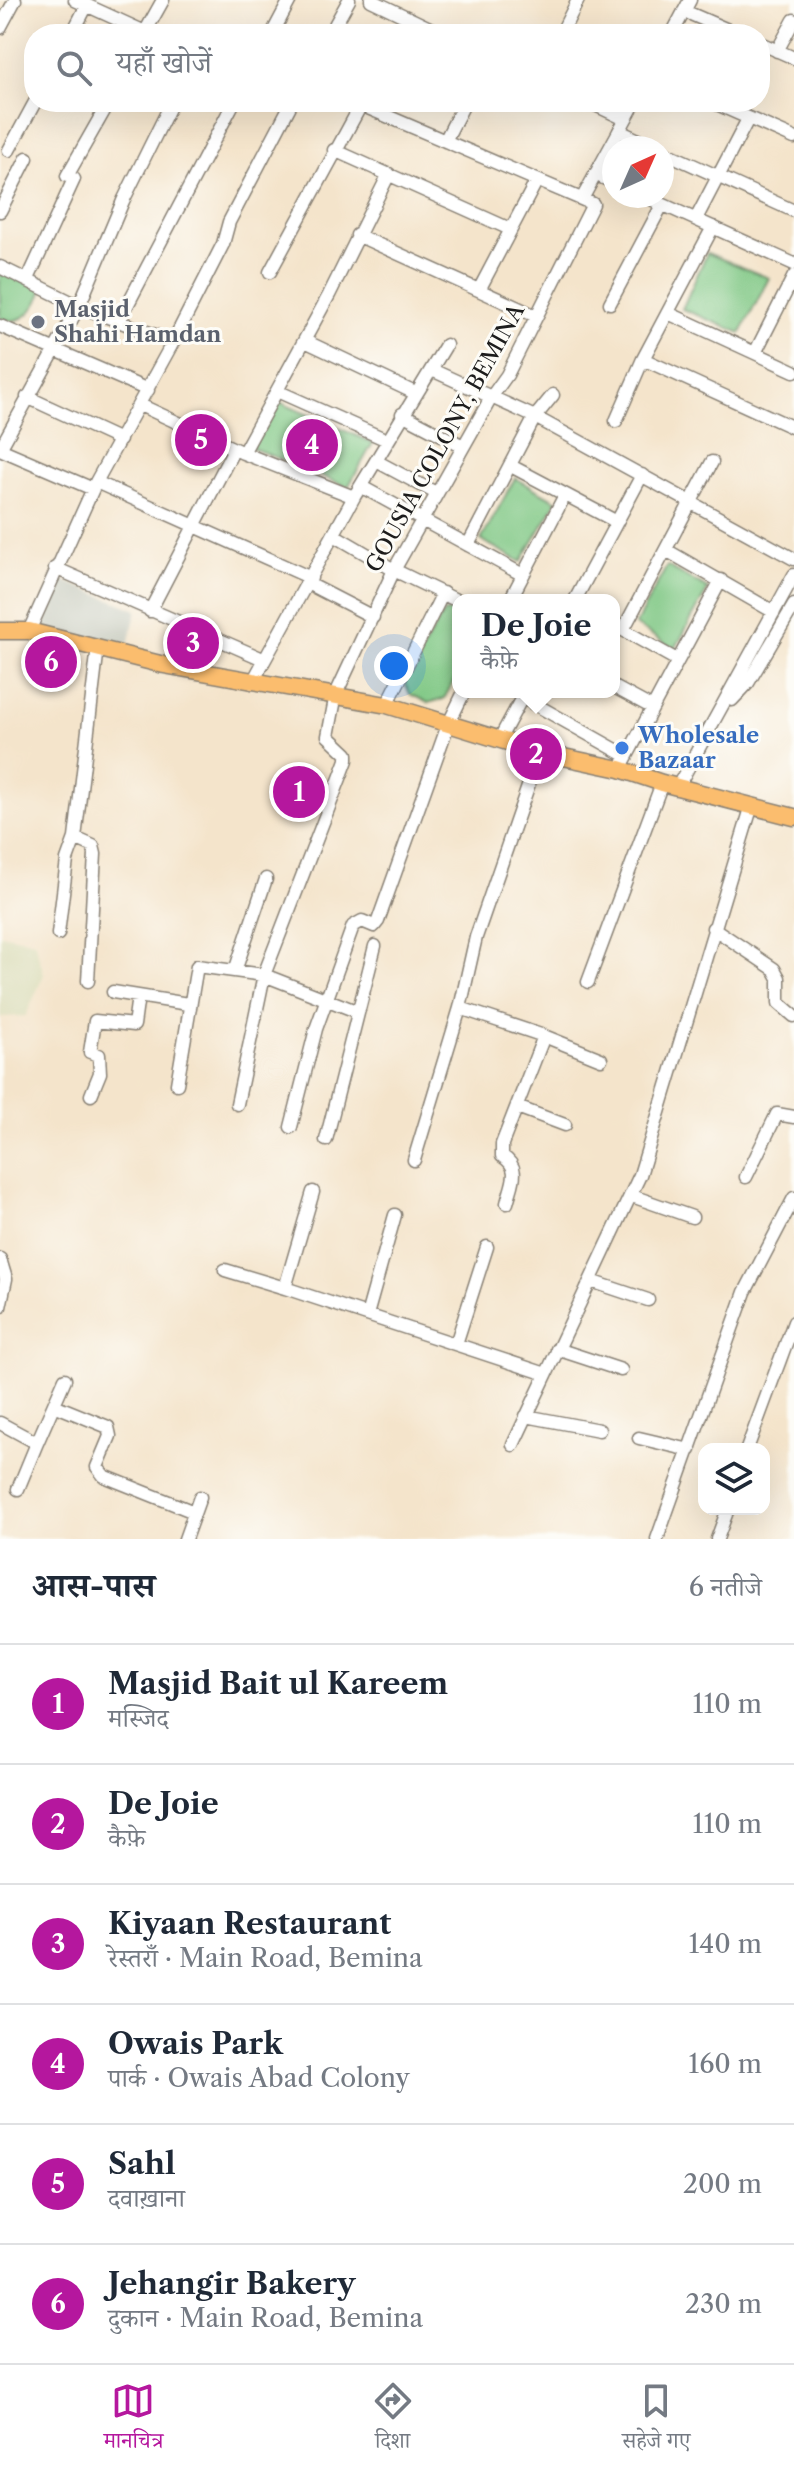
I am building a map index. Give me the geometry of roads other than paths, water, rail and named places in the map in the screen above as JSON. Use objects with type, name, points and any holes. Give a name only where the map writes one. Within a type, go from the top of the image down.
[{"type":"main road","points":[[0,631],[29,631],[252,683],[336,694],[387,705],[540,752],[622,762],[670,785],[794,817]]},
{"type":"street","points":[[0,28],[15,0]]},
{"type":"street","points":[[150,24],[163,0]]},
{"type":"street","points":[[277,24],[290,0]]},
{"type":"street","points":[[336,24],[349,0]]},
{"type":"street","points":[[371,0],[421,24]]},
{"type":"street","points":[[565,24],[576,0]]},
{"type":"street","points":[[75,24],[81,3],[126,24]]},
{"type":"street","points":[[677,24],[687,6],[719,24]]},
{"type":"street","points":[[777,51],[794,20]]},
{"type":"street","points":[[770,48],[794,58]]},
{"type":"street","points":[[9,150],[30,112]]},
{"type":"street","points":[[28,279],[70,177],[104,112]]},
{"type":"street","points":[[167,112],[123,201],[79,306],[53,348],[0,449],[192,527],[309,581],[373,617]]},
{"type":"street","points":[[120,319],[228,112]]},
{"type":"street","points":[[29,631],[94,485],[173,342],[223,244],[229,222],[287,112]]},
{"type":"street","points":[[270,272],[353,112]]},
{"type":"street","points":[[379,112],[588,202]]},
{"type":"street","points":[[445,141],[460,112]]},
{"type":"street","points":[[610,112],[625,119]]},
{"type":"street","name":"GOUSIA COLONY, BEMINA","points":[[264,975],[347,760],[347,754],[328,736],[336,694],[420,519],[507,375],[588,202],[595,174],[629,112]]},
{"type":"street","points":[[733,112],[794,138]]},
{"type":"street","points":[[696,219],[748,119]]},
{"type":"street","points":[[619,131],[630,136]]},
{"type":"street","points":[[334,150],[510,229]]},
{"type":"street","points":[[674,156],[794,211]]},
{"type":"street","points":[[0,211],[27,158]]},
{"type":"street","points":[[150,611],[192,527],[305,341],[389,174]]},
{"type":"street","points":[[595,174],[602,177]]},
{"type":"street","points":[[479,290],[537,180]]},
{"type":"street","points":[[610,303],[660,208]]},
{"type":"street","points":[[669,208],[794,264]]},
{"type":"street","points":[[616,421],[643,359],[713,227]]},
{"type":"street","points":[[357,235],[536,316]]},
{"type":"street","points":[[0,267],[79,306],[120,319],[173,342]]},
{"type":"street","points":[[756,351],[794,276]]},
{"type":"street","points":[[668,313],[794,371]]},
{"type":"street","points":[[1,329],[148,390]]},
{"type":"street","points":[[305,341],[415,393]]},
{"type":"street","points":[[252,683],[387,440],[446,345]]},
{"type":"street","points":[[643,359],[794,428]]},
{"type":"street","points":[[432,370],[535,417],[794,559]]},
{"type":"street","points":[[277,391],[387,440]]},
{"type":"street","points":[[468,545],[535,417],[553,395]]},
{"type":"street","points":[[27,397],[120,440]]},
{"type":"street","points":[[140,405],[238,451],[358,492],[420,519],[523,575]]},
{"type":"street","points":[[402,414],[463,446]]},
{"type":"street","points":[[376,461],[436,493]]},
{"type":"street","points":[[620,625],[666,550],[712,462]]},
{"type":"street","points":[[511,466],[617,522]]},
{"type":"street","points":[[578,594],[642,475]]},
{"type":"street","points":[[514,594],[565,495]]},
{"type":"street","points":[[334,535],[394,570],[452,598]]},
{"type":"street","points":[[666,550],[774,612]]},
{"type":"street","points":[[55,568],[263,659]]},
{"type":"street","points":[[588,982],[670,785],[719,714],[794,575]]},
{"type":"street","points":[[530,698],[622,762],[721,580]]},
{"type":"street","points":[[387,705],[443,593]]},
{"type":"street","points":[[719,714],[748,683],[794,605]]},
{"type":"street","points":[[620,629],[677,660]]},
{"type":"street","points":[[58,934],[67,860],[75,838],[98,647]]},
{"type":"street","points":[[620,690],[651,707]]},
{"type":"street","points":[[291,1127],[326,997],[353,926],[362,921],[374,926],[378,921],[448,725],[461,698]]},
{"type":"street","points":[[499,740],[522,698]]},
{"type":"street","points":[[414,1160],[460,1008],[476,937],[540,752]]},
{"type":"street","points":[[513,1445],[543,1373],[632,1196],[669,1086],[713,928],[732,878],[752,805]]},
{"type":"street","points":[[75,838],[93,846],[95,854],[88,981]]},
{"type":"street","points":[[235,971],[266,879]]},
{"type":"street","points":[[713,928],[774,969],[779,978],[779,1003],[794,1016]]},
{"type":"street","points":[[326,1140],[356,1011],[375,946]]},
{"type":"street","points":[[177,1084],[188,1004],[197,966],[264,975],[356,1011]]},
{"type":"street","points":[[237,1104],[264,975]]},
{"type":"street","points":[[113,992],[188,1004]]},
{"type":"street","points":[[91,1095],[100,1073],[99,1055],[90,1052],[95,1021],[134,1025],[138,996]]},
{"type":"street","points":[[460,1008],[601,1059]]},
{"type":"street","points":[[507,1203],[516,1171],[513,1163],[501,1152],[544,1036]]},
{"type":"street","points":[[517,1107],[565,1125]]},
{"type":"street","points":[[746,1177],[777,1114],[794,1117]]},
{"type":"street","points":[[285,1288],[313,1192]]},
{"type":"street","points":[[632,1196],[692,1217]]},
{"type":"street","points":[[657,1539],[745,1292],[794,1198]]},
{"type":"street","points":[[367,1315],[395,1215]]},
{"type":"street","points":[[456,1344],[487,1247]]},
{"type":"street","points":[[0,1259],[6,1279],[0,1307]]},
{"type":"street","points":[[225,1270],[543,1373]]},
{"type":"street","points":[[591,1281],[648,1300]]},
{"type":"street","points":[[749,1443],[794,1322]]},
{"type":"street","points":[[557,1349],[621,1370]]},
{"type":"street","points":[[18,1489],[65,1379]]},
{"type":"street","points":[[54,1405],[108,1427],[110,1436],[97,1467],[104,1476],[194,1512]]},
{"type":"street","points":[[526,1416],[599,1430]]},
{"type":"street","points":[[2,1428],[37,1443]]},
{"type":"street","points":[[639,1438],[690,1450]]},
{"type":"street","points":[[185,1539],[200,1497]]},
{"type":"street","points":[[717,1539],[726,1515]]},
{"type":"place","name":"Masjid Shahi Hamdan","points":[[38,322]]},
{"type":"place","name":"Sahl","points":[[201,440]]},
{"type":"place","name":"Owais Park","points":[[312,445]]},
{"type":"place","name":"Kiyaan Restaurant","points":[[193,643]]},
{"type":"place","name":"Jehangir Bakery","points":[[51,662]]},
{"type":"place","name":"Wholesale Bazaar","points":[[622,748]]},
{"type":"place","name":"De Joie","points":[[536,754]]},
{"type":"place","name":"Masjid Bait ul Kareem","points":[[299,792]]}]
